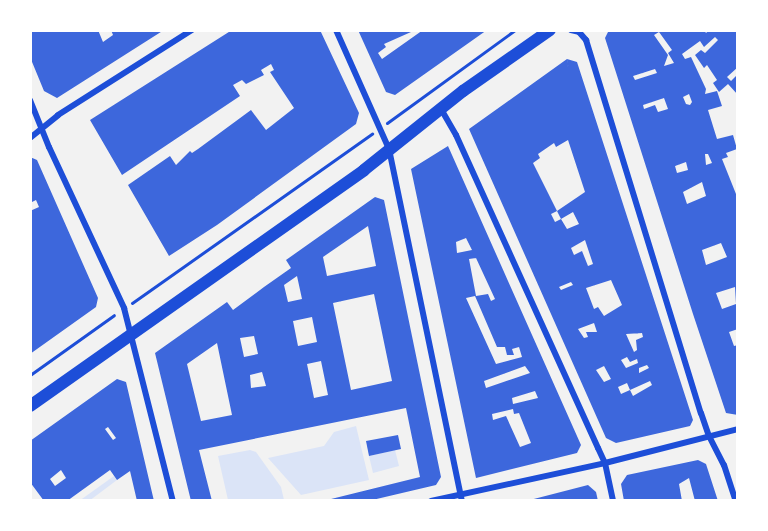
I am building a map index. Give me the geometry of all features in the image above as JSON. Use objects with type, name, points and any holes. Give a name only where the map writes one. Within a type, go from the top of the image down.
[{"type":"main road","points":[[30,406],[389,149],[550,30]]},
{"type":"street","points":[[30,138],[41,128],[192,30]]},
{"type":"street","points":[[336,30],[389,149],[461,497]]},
{"type":"street","points":[[571,30],[579,32],[586,40],[709,436],[724,465],[736,501]]},
{"type":"street","points":[[30,100],[124,308],[172,501]]},
{"type":"street","points":[[441,109],[456,135],[604,463],[613,501]]},
{"type":"street","points":[[431,501],[461,497],[738,429]]},
{"type":"path","points":[[30,375],[515,30]]},
{"type":"shaded area","points":[[356,426],[369,480],[301,495],[268,458],[324,446],[334,432]]},
{"type":"shaded area","points":[[250,450],[256,452],[281,487],[284,500],[228,500],[218,456]]},
{"type":"shaded area","points":[[395,450],[399,466],[373,473],[369,456]]},
{"type":"shaded area","points":[[114,476],[117,480],[89,501],[79,501]]},
{"type":"building","points":[[30,30],[98,30],[103,42],[113,35],[111,30],[164,30],[57,98],[44,91],[30,57]]},
{"type":"building","points":[[232,30],[320,30],[359,113],[356,124],[217,225],[169,256],[128,185],[170,156],[176,165],[190,151],[192,153],[198,149],[251,110],[266,130],[294,108],[270,72],[274,70],[271,64],[261,70],[264,75],[246,84],[242,80],[233,85],[240,96],[122,175],[90,120]]},
{"type":"building","points":[[358,30],[410,30],[411,32],[384,44],[386,47],[378,53],[382,59],[423,30],[487,30],[395,95],[386,92]]},
{"type":"building","points":[[609,30],[698,30],[700,32],[704,30],[706,33],[709,30],[720,32],[738,30],[738,67],[727,77],[731,81],[738,74],[738,95],[728,84],[719,92],[713,83],[717,80],[707,65],[704,68],[695,55],[701,50],[705,53],[718,40],[715,37],[704,47],[700,41],[682,54],[685,59],[691,57],[706,89],[705,94],[717,91],[722,106],[708,110],[717,139],[733,135],[737,149],[726,153],[728,157],[722,159],[738,199],[738,329],[729,332],[734,346],[738,345],[738,415],[726,413],[605,38]],"holes":[[[659,32],[672,50],[668,53],[674,63],[664,66],[668,55],[654,35]],[[655,69],[657,73],[635,80],[633,76]],[[689,94],[692,102],[690,105],[686,104],[683,97]],[[664,98],[668,109],[658,112],[655,105],[644,109],[643,105]],[[705,154],[708,154],[712,163],[706,165]],[[686,162],[688,170],[677,173],[675,166]],[[702,182],[706,196],[687,204],[683,192]],[[721,243],[727,257],[706,265],[702,250]],[[735,287],[736,304],[722,309],[716,293]]]},
{"type":"building","points":[[567,59],[577,62],[693,420],[690,426],[616,443],[606,438],[469,129]],"holes":[[[568,140],[585,192],[557,211],[533,163],[540,158],[538,154],[554,143],[556,147]],[[557,211],[561,219],[555,222],[551,214]],[[573,212],[579,224],[567,229],[561,219]],[[585,240],[593,264],[588,266],[582,251],[574,255],[571,248]],[[611,280],[622,305],[604,316],[598,307],[594,309],[586,288]],[[571,282],[573,285],[561,290],[559,287]],[[594,323],[597,332],[586,332],[588,337],[584,338],[578,329]],[[642,333],[643,337],[636,340],[637,350],[634,352],[626,334]],[[627,357],[630,362],[637,359],[638,363],[626,368],[621,360]],[[647,365],[649,368],[639,373],[639,368]],[[604,366],[611,379],[604,382],[596,370]],[[650,381],[652,385],[633,396],[630,390]],[[627,383],[630,390],[621,394],[618,387]]]},
{"type":"building","points":[[448,146],[581,445],[577,453],[476,478],[411,169]],"holes":[[[466,238],[472,250],[457,253],[456,242]],[[476,258],[495,299],[491,301],[488,294],[476,296],[469,259]],[[475,296],[497,347],[505,347],[507,355],[514,355],[512,349],[519,347],[522,357],[496,364],[466,298]],[[525,366],[530,373],[486,388],[484,381]],[[535,391],[538,398],[513,404],[512,398]],[[513,409],[514,414],[519,413],[531,443],[520,447],[506,416],[493,420],[492,414]]]},
{"type":"building","points":[[30,157],[37,160],[98,298],[96,307],[30,354],[30,211],[39,207],[36,200],[30,203]]},
{"type":"building","points":[[375,197],[384,200],[441,477],[436,485],[368,501],[323,501],[420,477],[406,408],[199,450],[212,501],[191,501],[155,353],[227,302],[233,310],[291,268],[286,260]],"holes":[[[368,226],[376,266],[327,276],[323,257]],[[297,276],[302,299],[288,302],[284,285]],[[374,294],[392,381],[351,390],[333,303]],[[312,317],[317,342],[298,346],[293,321]],[[254,336],[258,354],[244,357],[240,338]],[[217,343],[232,415],[201,421],[187,364]],[[321,361],[328,395],[314,398],[307,364]],[[262,372],[266,386],[251,388],[250,375]]]},
{"type":"building","points":[[117,379],[126,382],[154,501],[137,501],[130,471],[117,480],[110,470],[67,501],[44,501],[30,482],[30,441]],"holes":[[[108,427],[116,438],[113,440],[105,429]],[[61,470],[66,478],[55,486],[50,479]]]},
{"type":"building","points":[[398,435],[401,449],[369,456],[366,441]]},
{"type":"building","points":[[698,460],[706,464],[718,501],[695,501],[689,478],[679,484],[682,501],[624,501],[621,484],[627,475]]},
{"type":"building","points":[[588,485],[596,492],[598,501],[526,501]]}]
